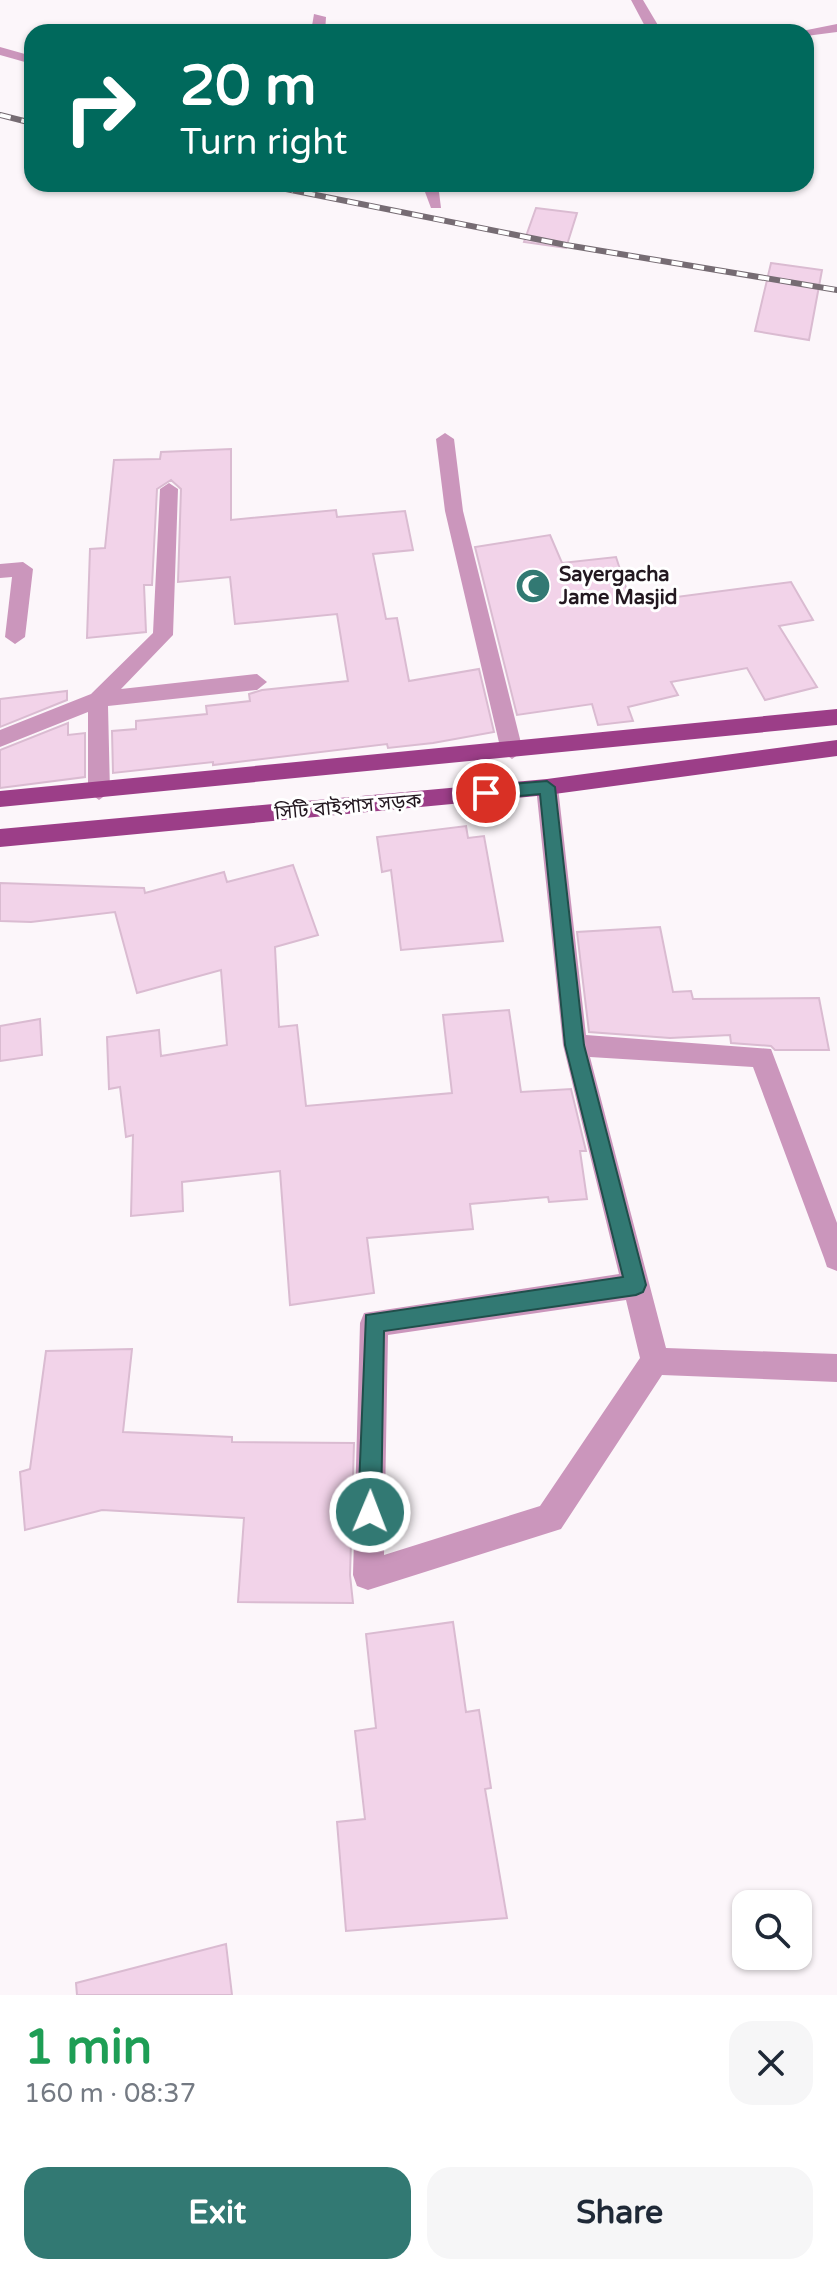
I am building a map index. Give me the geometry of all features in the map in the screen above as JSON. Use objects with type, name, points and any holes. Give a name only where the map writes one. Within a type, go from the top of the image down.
[{"type":"main road","points":[[0,799],[99,792],[837,717]]},
{"type":"main road","name":"সিটি বাইপাস সড়ক","points":[[0,838],[547,787],[837,748]]},
{"type":"street","points":[[637,0],[650,24]]},
{"type":"street","points":[[319,17],[319,24]]},
{"type":"street","points":[[814,31],[837,28]]},
{"type":"street","points":[[0,51],[24,58]]},
{"type":"street","points":[[432,192],[436,205]]},
{"type":"street","points":[[445,439],[454,511],[512,751]]},
{"type":"street","points":[[99,792],[98,699],[163,635],[169,489]]},
{"type":"street","points":[[0,571],[23,569],[15,637]]},
{"type":"street","points":[[0,739],[98,699],[257,682]]},
{"type":"street","points":[[547,787],[575,1045],[636,1285],[655,1361],[550,1518],[368,1575],[374,1323],[636,1285]]},
{"type":"street","points":[[575,1045],[762,1057],[837,1258]]},
{"type":"street","points":[[655,1361],[837,1368]]},
{"type":"building","points":[[536,208],[577,213],[566,248],[524,242]]},
{"type":"building","points":[[771,263],[822,270],[809,340],[755,331]]},
{"type":"building","points":[[231,449],[231,520],[336,510],[337,517],[405,511],[413,550],[373,554],[386,619],[397,618],[409,681],[479,669],[494,732],[388,748],[387,744],[213,765],[213,762],[113,773],[112,731],[136,729],[136,721],[207,714],[206,706],[250,701],[249,694],[262,690],[348,681],[337,614],[235,624],[230,577],[178,582],[181,489],[171,480],[157,489],[152,585],[144,585],[146,632],[87,638],[90,549],[105,548],[114,460],[160,459],[161,452]]},
{"type":"building","points":[[550,535],[562,563],[616,557],[631,603],[791,582],[813,620],[779,626],[817,687],[765,700],[747,668],[671,682],[678,695],[628,707],[633,721],[598,725],[592,704],[517,715],[475,547]]},
{"type":"building","points":[[67,691],[67,700],[0,727],[0,699]]},
{"type":"building","points":[[68,723],[68,735],[85,733],[85,777],[0,788],[0,750]]},
{"type":"building","points":[[466,826],[468,838],[484,836],[503,941],[401,950],[391,870],[382,872],[377,837]]},
{"type":"building","points":[[293,865],[318,935],[275,947],[279,1027],[297,1025],[306,1106],[452,1093],[443,1015],[509,1010],[521,1092],[571,1089],[586,1151],[580,1151],[587,1199],[549,1202],[548,1197],[470,1204],[473,1229],[367,1238],[374,1293],[290,1305],[280,1171],[182,1182],[183,1211],[131,1216],[133,1135],[126,1137],[120,1087],[109,1089],[107,1037],[159,1030],[161,1056],[227,1045],[221,970],[137,993],[115,912],[31,922],[0,921],[0,883],[144,888],[145,893],[224,872],[227,882]]},
{"type":"building","points":[[660,927],[673,992],[691,991],[693,999],[819,998],[829,1050],[775,1050],[771,1046],[731,1043],[730,1035],[670,1038],[589,1032],[577,932]]},
{"type":"building","points":[[40,1019],[42,1055],[0,1061],[0,1026]]},
{"type":"building","points":[[132,1349],[123,1432],[232,1437],[232,1442],[354,1443],[350,1575],[353,1603],[238,1602],[244,1518],[102,1510],[25,1530],[20,1472],[30,1469],[46,1351]]},
{"type":"building","points":[[453,1622],[466,1712],[479,1710],[491,1788],[485,1789],[507,1918],[346,1931],[337,1822],[365,1819],[355,1731],[376,1728],[366,1634]]},
{"type":"building","points":[[226,1944],[232,1995],[77,1995],[76,1983]]},
{"type":"railway","points":[[0,115],[24,121]]},
{"type":"railway","points":[[301,192],[566,245],[837,290]]},
{"type":"place","name":"Sayergacha Jame Masjid","points":[[533,586]]},
{"type":"route","points":[[370,1512],[374,1323],[636,1285],[575,1045],[547,787],[486,793]]}]
